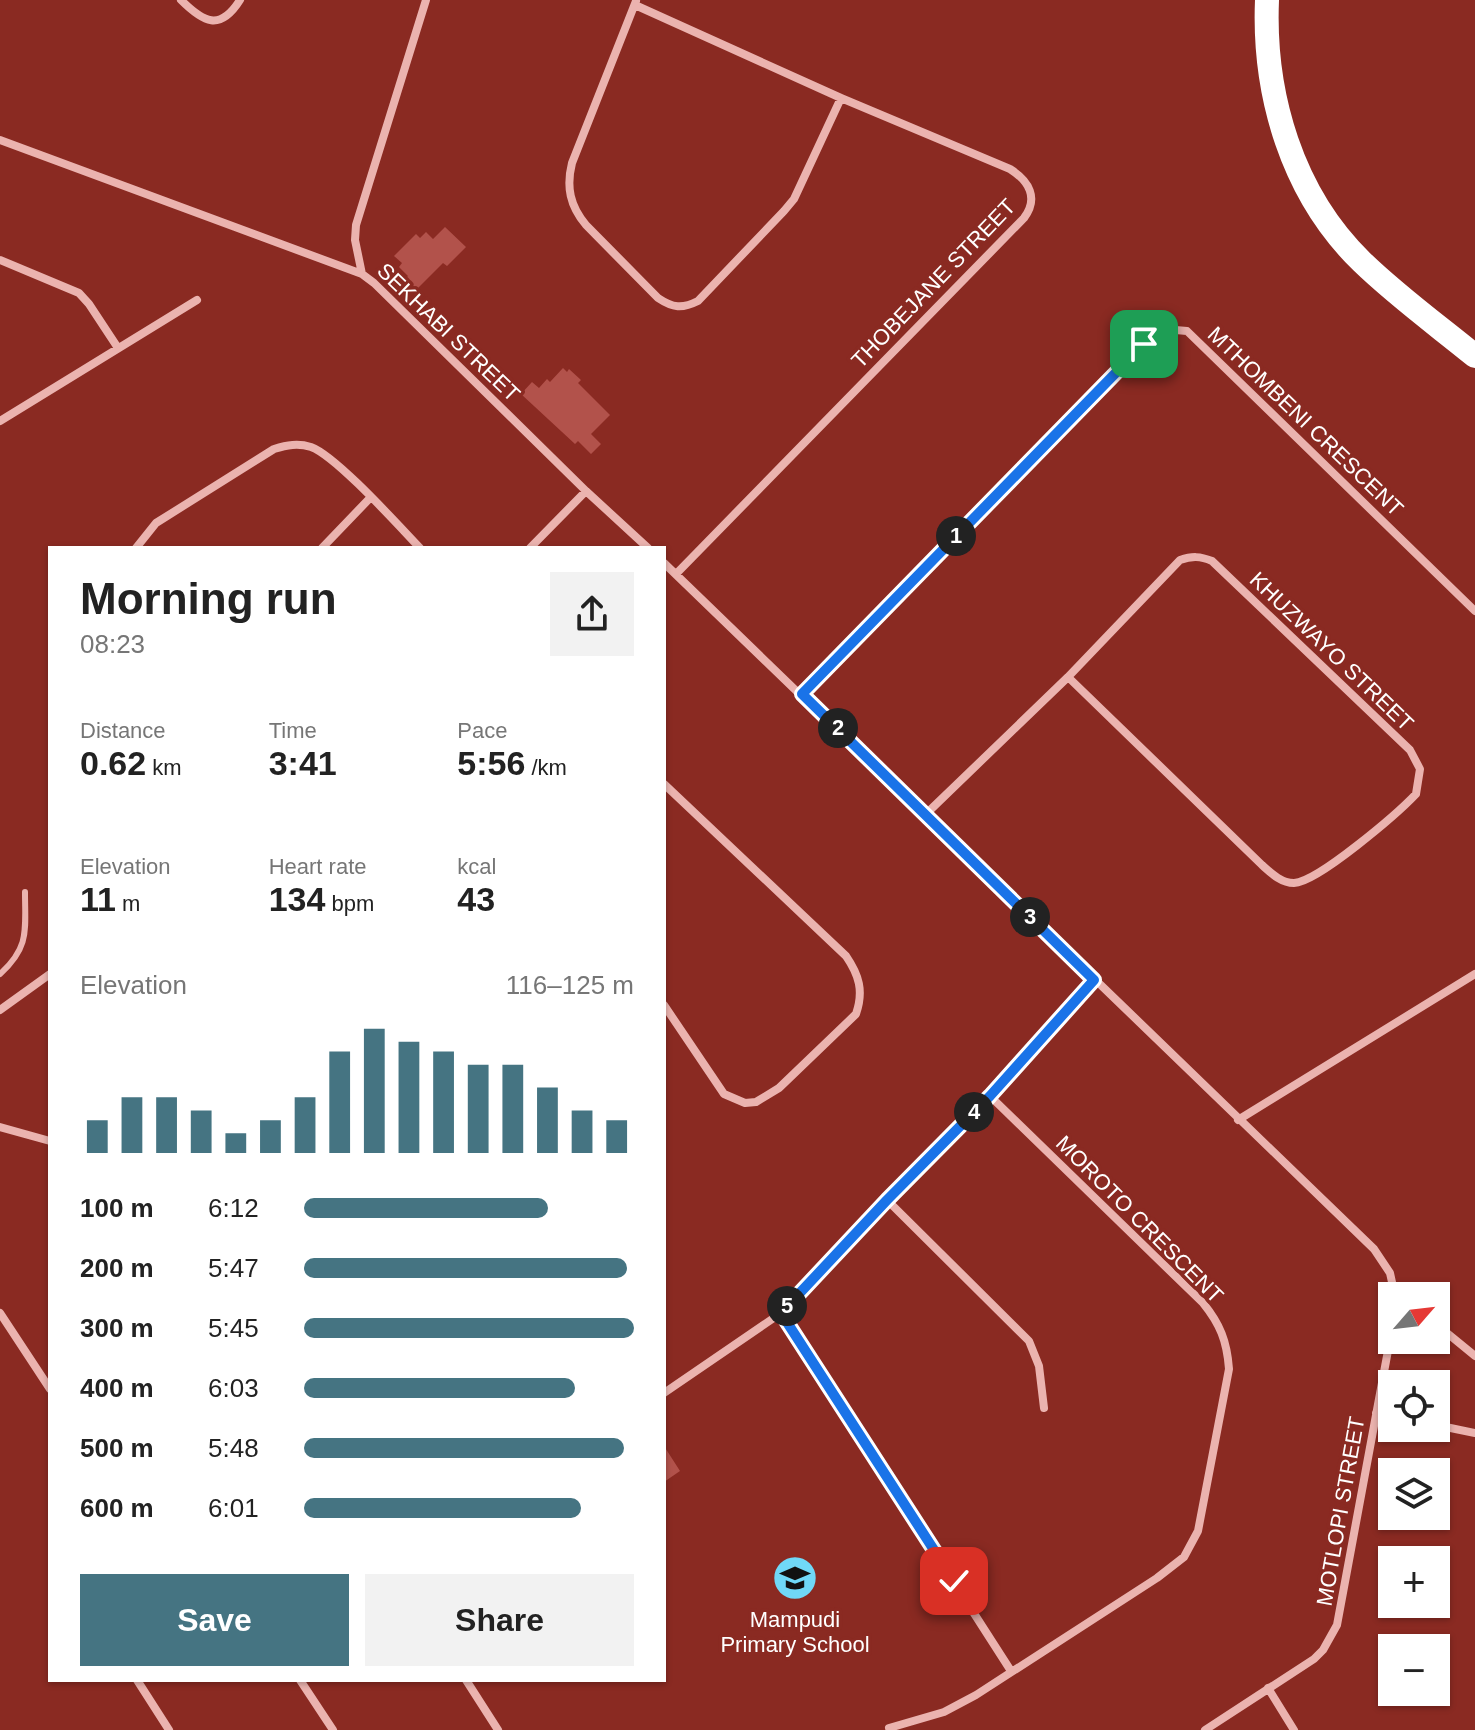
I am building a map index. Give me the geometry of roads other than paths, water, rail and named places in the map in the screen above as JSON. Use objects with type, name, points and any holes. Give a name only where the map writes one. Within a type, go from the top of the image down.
[{"type":"highway","points":[[1267,0],[1267,52],[1274,99],[1292,156],[1319,209],[1360,260],[1475,356]]},
{"type":"street","points":[[181,0],[203,19],[213,21],[232,13],[240,0]]},
{"type":"street","name":"SEKHABI STREET","points":[[426,0],[356,225],[355,240],[362,274],[646,546]]},
{"type":"street","points":[[636,3],[572,163],[568,187],[576,214],[669,306],[687,307],[698,301],[794,199],[841,98]]},
{"type":"street","name":"THOBEJANE STREET","points":[[636,3],[841,98],[1010,169],[1022,176],[1029,185],[1032,197],[1031,209],[676,574]]},
{"type":"street","points":[[0,140],[362,274]]},
{"type":"street","points":[[0,260],[79,293],[118,348]]},
{"type":"street","points":[[0,421],[197,300]]},
{"type":"street","name":"MTHOMBENI CRESCENT","points":[[802,694],[1144,344],[1164,329],[1187,331],[1475,611]]},
{"type":"street","points":[[138,546],[156,523],[274,449],[288,445],[302,445],[324,453],[418,546]]},
{"type":"street","points":[[532,546],[586,491]]},
{"type":"street","points":[[324,546],[370,498]]},
{"type":"street","name":"KHUZWAYO STREET","points":[[926,814],[1068,677],[1180,560],[1201,556],[1212,561],[1410,750],[1420,769],[1416,794],[1319,872],[1295,883],[1283,881],[1262,865],[1068,677]]},
{"type":"street","points":[[666,565],[1374,1249],[1394,1282]]},
{"type":"street","points":[[666,786],[846,956],[856,972],[861,1000],[856,1014],[779,1088],[756,1102],[745,1103],[724,1094],[666,1008]]},
{"type":"street","points":[[1238,1120],[1475,974]]},
{"type":"street","points":[[0,1010],[48,975]]},
{"type":"street","points":[[666,1392],[781,1313],[990,1096],[1094,980]]},
{"type":"street","name":"MOROTO CRESCENT","points":[[889,1728],[959,1705],[1157,1578],[1184,1557],[1193,1545],[1202,1514],[1229,1369],[1222,1330],[1203,1303],[990,1096]]},
{"type":"street","points":[[0,1127],[48,1140]]},
{"type":"street","points":[[887,1200],[1029,1341],[1039,1366],[1044,1408]]},
{"type":"street","points":[[0,1313],[48,1386]]},
{"type":"street","points":[[781,1313],[1011,1671]]},
{"type":"street","points":[[1450,1335],[1475,1356]]},
{"type":"street","name":"MOTLOPI STREET","points":[[1205,1730],[1314,1659],[1323,1650],[1337,1625],[1387,1354]]},
{"type":"street","points":[[1450,1428],[1475,1433]]},
{"type":"street","points":[[138,1682],[169,1730]]},
{"type":"street","points":[[301,1682],[333,1730]]},
{"type":"street","points":[[467,1682],[498,1730]]},
{"type":"street","points":[[1268,1688],[1294,1730]]},
{"type":"lane","points":[[0,974],[22,949],[25,892]]},
{"type":"place","name":"Mampudi Primary School","points":[[795,1578]]}]
